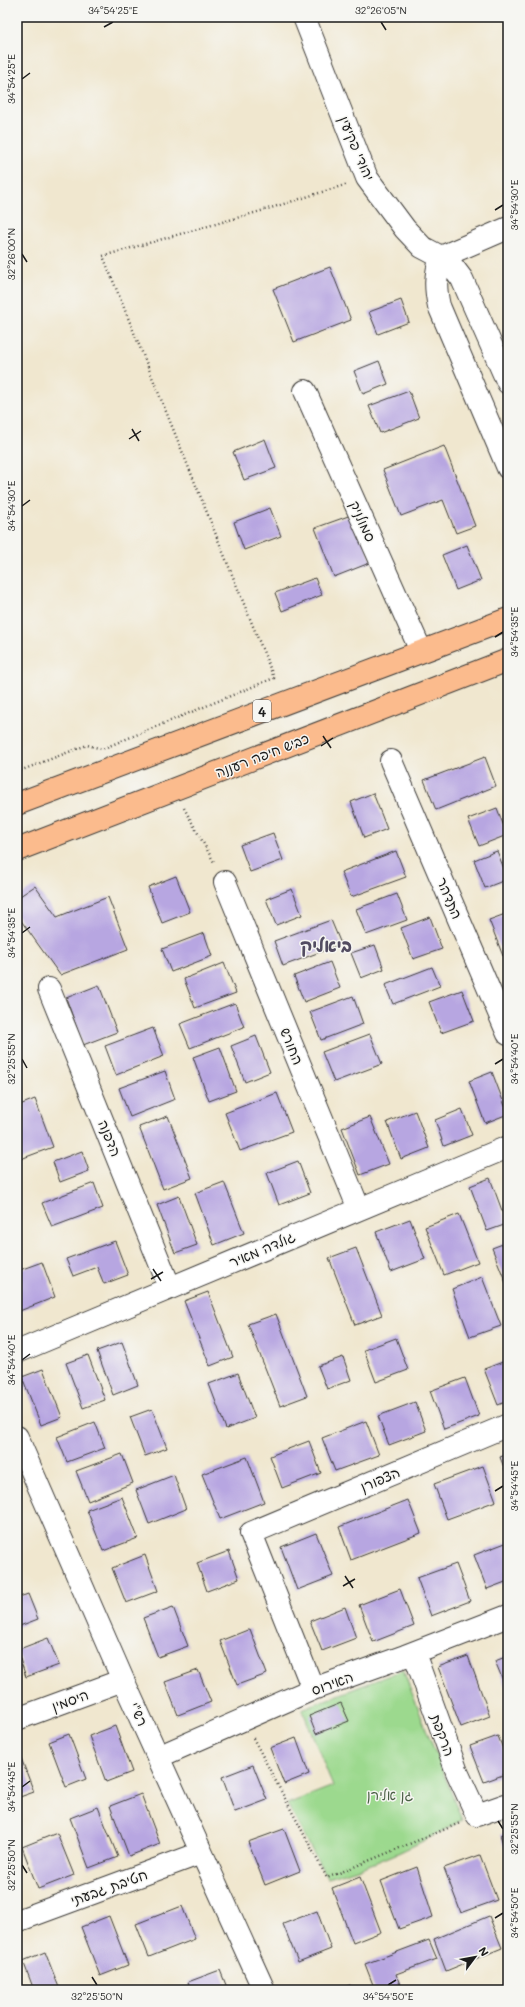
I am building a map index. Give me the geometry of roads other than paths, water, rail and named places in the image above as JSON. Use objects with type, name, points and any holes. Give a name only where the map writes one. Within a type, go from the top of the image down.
[{"type":"highway","points":[[499,623],[508,612]]},
{"type":"highway","name":"4","points":[[17,804],[499,623]]},
{"type":"highway","name":"כביש חיפה רעננה","points":[[17,850],[508,660]]},
{"type":"highway","points":[[483,670],[508,670]]},
{"type":"street","name":"יהודי פקיעין","points":[[304,17],[367,178],[405,228],[422,247],[441,257],[453,267],[469,292],[508,383]]},
{"type":"street","points":[[508,228],[441,257],[435,278],[435,289],[439,306],[508,468]]},
{"type":"street","name":"סמולניק","points":[[305,391],[421,652]]},
{"type":"street","name":"התדהר","points":[[391,761],[508,1034]]},
{"type":"street","name":"החורש","points":[[225,882],[359,1209]]},
{"type":"street","name":"הדפנה","points":[[49,988],[170,1288]]},
{"type":"street","name":"גולדה מאיר","points":[[17,1352],[508,1147]]},
{"type":"street","name":"הצפורן","points":[[313,1689],[251,1533],[508,1425]]},
{"type":"street","name":"רש\"י","points":[[17,1437],[123,1680],[264,1990]]},
{"type":"street","name":"האירוס","points":[[158,1756],[313,1689],[508,1616]]},
{"type":"street","name":"הרקפת","points":[[414,1652],[457,1772],[477,1816],[508,1804]]},
{"type":"street","name":"היסמין","points":[[17,1719],[123,1680]]},
{"type":"street","name":"חטיבת גבעתי","points":[[17,1921],[201,1853]]},
{"type":"district","name":"ביאליק","points":[[326,945]]},
{"type":"park label","name":"גן אלירן","points":[[390,1794]]}]
